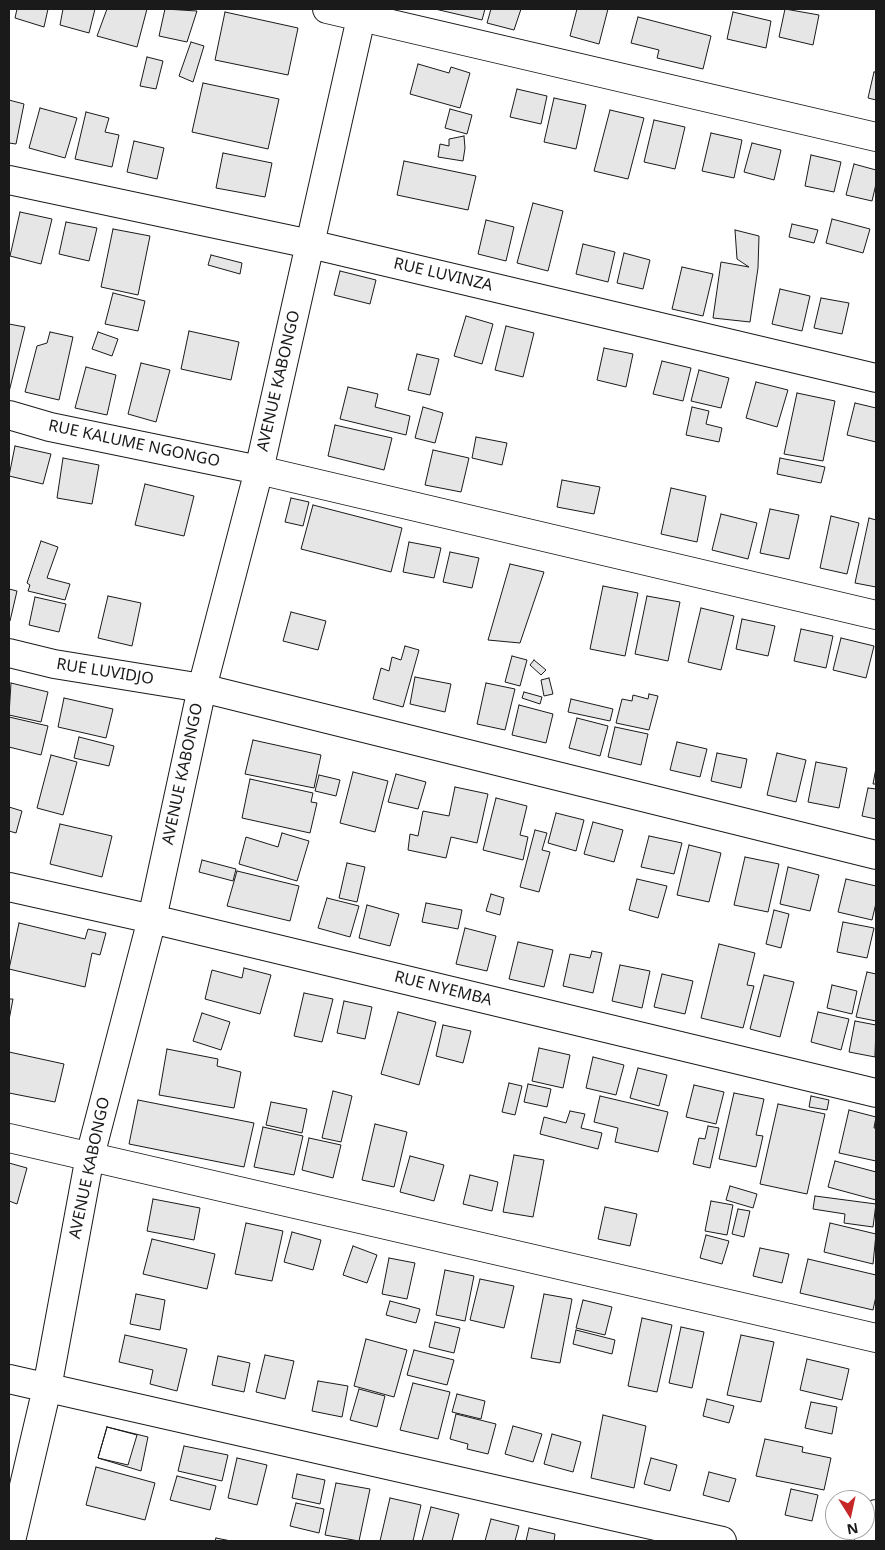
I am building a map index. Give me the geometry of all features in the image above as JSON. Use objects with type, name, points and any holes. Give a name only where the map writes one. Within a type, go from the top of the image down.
[{"type":"street","points":[[327,9],[362,13],[876,137]]},
{"type":"street","name":"AVENUE KABONGO","points":[[11,1541],[47,1388],[90,1156],[152,919],[202,688],[259,470],[362,13]]},
{"type":"street","name":"RUE LUVINZA","points":[[9,180],[310,244],[876,378]]},
{"type":"street","name":"RUE KALUME NGONGO","points":[[9,415],[50,427],[259,470],[876,615]]},
{"type":"street","name":"RUE LUVIDJO","points":[[9,653],[54,664],[202,688],[876,855]]},
{"type":"street","name":"RUE NYEMBA","points":[[9,887],[152,919],[876,1093]]},
{"type":"street","points":[[9,1138],[876,1338]]},
{"type":"street","points":[[9,1379],[722,1541]]},
{"type":"street","points":[[869,1541],[876,1514]]},
{"type":"building","points":[[17,9],[48,9],[44,27],[15,18]]},
{"type":"building","points":[[63,9],[95,9],[89,33],[60,25]]},
{"type":"building","points":[[107,9],[147,9],[137,47],[97,36]]},
{"type":"building","points":[[165,9],[197,11],[187,42],[159,36]]},
{"type":"building","points":[[435,9],[485,9],[482,20]]},
{"type":"building","points":[[491,9],[521,9],[514,30],[487,23]]},
{"type":"building","points":[[577,9],[608,9],[599,44],[570,36]]},
{"type":"building","points":[[785,9],[819,15],[813,45],[779,37]]},
{"type":"building","points":[[225,12],[298,28],[288,75],[215,60]]},
{"type":"building","points":[[733,12],[771,21],[766,48],[727,39]]},
{"type":"building","points":[[638,17],[711,36],[703,69],[657,58],[659,50],[631,43]]},
{"type":"building","points":[[191,42],[204,46],[193,82],[179,76]]},
{"type":"building","points":[[147,57],[163,61],[156,89],[140,86]]},
{"type":"building","points":[[418,64],[449,73],[451,67],[470,73],[460,108],[410,94]]},
{"type":"building","points":[[874,72],[876,72],[876,100],[868,98]]},
{"type":"building","points":[[203,83],[279,99],[268,149],[192,132]]},
{"type":"building","points":[[517,89],[547,96],[541,124],[510,117]]},
{"type":"building","points":[[554,98],[586,105],[576,149],[544,142]]},
{"type":"building","points":[[9,100],[24,104],[16,144],[9,143]]},
{"type":"building","points":[[40,108],[77,118],[65,158],[29,148]]},
{"type":"building","points":[[450,109],[472,115],[467,134],[445,128]]},
{"type":"building","points":[[610,110],[644,118],[628,179],[594,171]]},
{"type":"building","points":[[86,112],[109,118],[105,132],[119,135],[112,167],[75,159]]},
{"type":"building","points":[[654,120],[685,127],[675,169],[644,162]]},
{"type":"building","points":[[711,133],[742,140],[734,178],[702,171]]},
{"type":"building","points":[[464,136],[463,161],[438,157],[440,144],[449,146],[449,139]]},
{"type":"building","points":[[134,141],[164,148],[157,179],[127,172]]},
{"type":"building","points":[[752,143],[781,150],[774,180],[744,172]]},
{"type":"building","points":[[223,153],[272,163],[265,197],[216,188]]},
{"type":"building","points":[[811,155],[841,162],[834,192],[805,186]]},
{"type":"building","points":[[404,161],[476,176],[468,210],[397,195]]},
{"type":"building","points":[[854,164],[876,170],[876,184],[872,201],[846,195]]},
{"type":"building","points":[[533,203],[563,211],[548,271],[517,263]]},
{"type":"building","points":[[20,212],[52,219],[41,264],[10,256]]},
{"type":"building","points":[[832,219],[870,229],[863,253],[826,243]]},
{"type":"building","points":[[486,220],[514,227],[506,261],[478,254]]},
{"type":"building","points":[[66,222],[97,228],[89,261],[59,254]]},
{"type":"building","points":[[792,224],[818,230],[814,243],[789,237]]},
{"type":"building","points":[[113,229],[150,236],[138,295],[101,287]]},
{"type":"building","points":[[735,230],[759,236],[758,268],[750,322],[713,318],[721,262],[749,267],[737,259]]},
{"type":"building","points":[[583,244],[615,252],[608,282],[576,274]]},
{"type":"building","points":[[624,253],[650,260],[643,289],[617,283]]},
{"type":"building","points":[[211,255],[242,263],[240,274],[208,265]]},
{"type":"building","points":[[682,267],[713,274],[703,316],[672,309]]},
{"type":"building","points":[[340,271],[376,280],[370,304],[334,295]]},
{"type":"building","points":[[780,289],[810,296],[802,331],[772,324]]},
{"type":"building","points":[[113,293],[145,301],[138,331],[105,324]]},
{"type":"building","points":[[821,298],[849,303],[842,334],[814,328]]},
{"type":"building","points":[[466,316],[493,324],[482,364],[454,356]]},
{"type":"building","points":[[9,324],[25,327],[9,392]]},
{"type":"building","points":[[506,326],[534,333],[523,377],[495,370]]},
{"type":"building","points":[[189,331],[239,342],[231,380],[181,369]]},
{"type":"building","points":[[50,332],[73,337],[59,400],[25,392],[37,346],[47,343]]},
{"type":"building","points":[[98,332],[118,339],[112,356],[92,349]]},
{"type":"building","points":[[604,348],[633,354],[626,387],[597,380]]},
{"type":"building","points":[[417,354],[439,359],[430,395],[408,390]]},
{"type":"building","points":[[662,361],[691,368],[683,401],[653,394]]},
{"type":"building","points":[[141,363],[170,370],[156,422],[128,414]]},
{"type":"building","points":[[86,367],[116,375],[107,415],[75,408]]},
{"type":"building","points":[[699,370],[729,378],[721,408],[691,401]]},
{"type":"building","points":[[756,382],[788,390],[777,427],[746,418]]},
{"type":"building","points":[[348,387],[378,394],[375,407],[410,416],[406,435],[340,419]]},
{"type":"building","points":[[797,393],[835,401],[823,461],[784,454]]},
{"type":"building","points":[[855,403],[876,408],[876,442],[847,435]]},
{"type":"building","points":[[423,407],[443,413],[435,443],[415,438]]},
{"type":"building","points":[[692,407],[709,411],[706,424],[722,428],[719,442],[686,435]]},
{"type":"building","points":[[335,425],[392,438],[384,470],[328,456]]},
{"type":"building","points":[[476,437],[507,443],[502,465],[472,458]]},
{"type":"building","points":[[15,446],[51,454],[43,484],[9,476]]},
{"type":"building","points":[[433,450],[469,458],[461,492],[425,485]]},
{"type":"building","points":[[63,458],[99,465],[92,504],[57,498]]},
{"type":"building","points":[[780,458],[825,467],[821,483],[777,474]]},
{"type":"building","points":[[562,480],[600,487],[594,514],[557,507]]},
{"type":"building","points":[[145,484],[194,496],[184,536],[135,525]]},
{"type":"building","points":[[671,488],[706,496],[697,542],[661,534]]},
{"type":"building","points":[[291,498],[309,502],[303,526],[285,522]]},
{"type":"building","points":[[313,505],[402,528],[391,572],[301,549]]},
{"type":"building","points":[[770,509],[799,515],[789,559],[760,553]]},
{"type":"building","points":[[721,514],[757,523],[748,559],[712,550]]},
{"type":"building","points":[[831,516],[859,523],[847,574],[820,568]]},
{"type":"building","points":[[869,518],[876,520],[876,587],[855,583]]},
{"type":"building","points":[[41,541],[58,547],[47,578],[70,584],[65,600],[28,591],[30,585],[27,583]]},
{"type":"building","points":[[409,542],[441,548],[434,578],[403,572]]},
{"type":"building","points":[[450,552],[479,558],[472,588],[443,582]]},
{"type":"building","points":[[510,564],[544,572],[520,643],[488,640]]},
{"type":"building","points":[[603,586],[638,593],[625,656],[590,649]]},
{"type":"building","points":[[9,589],[17,591],[10,621],[9,620]]},
{"type":"building","points":[[108,596],[141,603],[132,646],[98,638]]},
{"type":"building","points":[[647,596],[680,602],[668,661],[635,654]]},
{"type":"building","points":[[35,597],[66,604],[59,632],[29,625]]},
{"type":"building","points":[[701,608],[734,616],[721,670],[688,662]]},
{"type":"building","points":[[291,612],[326,621],[318,650],[283,641]]},
{"type":"building","points":[[742,619],[775,626],[768,656],[736,649]]},
{"type":"building","points":[[801,629],[833,636],[826,668],[794,661]]},
{"type":"building","points":[[841,638],[874,646],[866,678],[833,670]]},
{"type":"building","points":[[405,646],[419,650],[403,707],[373,699],[381,668],[389,671],[392,657],[401,660]]},
{"type":"building","points":[[512,656],[527,660],[520,686],[505,682]]},
{"type":"building","points":[[534,660],[546,670],[541,675],[530,665]]},
{"type":"building","points":[[415,677],[451,684],[445,712],[410,704]]},
{"type":"building","points":[[549,678],[553,694],[544,696],[541,680]]},
{"type":"building","points":[[11,683],[48,692],[41,722],[9,715]]},
{"type":"building","points":[[486,683],[515,689],[505,730],[477,724]]},
{"type":"building","points":[[524,692],[542,697],[540,704],[522,698]]},
{"type":"building","points":[[649,694],[658,696],[649,730],[616,723],[622,699],[632,701],[633,695],[648,699]]},
{"type":"building","points":[[64,698],[113,709],[106,738],[58,727]]},
{"type":"building","points":[[571,699],[613,709],[610,721],[568,712]]},
{"type":"building","points":[[519,705],[553,714],[546,743],[512,735]]},
{"type":"building","points":[[9,717],[48,726],[41,755],[9,747]]},
{"type":"building","points":[[577,718],[608,726],[600,756],[569,748]]},
{"type":"building","points":[[615,727],[648,734],[641,765],[608,757]]},
{"type":"building","points":[[79,737],[114,746],[109,766],[74,758]]},
{"type":"building","points":[[253,740],[321,755],[314,788],[245,774]]},
{"type":"building","points":[[677,742],[707,749],[700,777],[670,770]]},
{"type":"building","points":[[717,753],[747,759],[741,788],[711,781]]},
{"type":"building","points":[[777,753],[806,760],[796,802],[767,795]]},
{"type":"building","points":[[51,755],[77,762],[63,815],[37,808]]},
{"type":"building","points":[[816,762],[847,768],[839,808],[808,802]]},
{"type":"building","points":[[876,768],[876,784],[873,784]]},
{"type":"building","points":[[353,772],[388,781],[375,832],[340,823]]},
{"type":"building","points":[[396,774],[426,782],[418,809],[388,802]]},
{"type":"building","points":[[319,775],[340,780],[336,796],[315,791]]},
{"type":"building","points":[[250,779],[313,793],[311,802],[317,803],[310,833],[242,818]]},
{"type":"building","points":[[455,787],[488,794],[477,843],[451,837],[446,858],[408,850],[410,834],[418,836],[423,811],[449,816]]},
{"type":"building","points":[[868,788],[876,789],[876,819],[862,816]]},
{"type":"building","points":[[496,798],[527,806],[520,835],[528,837],[523,860],[483,850]]},
{"type":"building","points":[[9,807],[22,811],[16,833],[9,831]]},
{"type":"building","points":[[556,813],[584,820],[576,851],[548,843]]},
{"type":"building","points":[[593,822],[623,830],[614,862],[584,854]]},
{"type":"building","points":[[60,824],[112,836],[102,877],[50,864]]},
{"type":"building","points":[[535,830],[547,833],[542,850],[550,852],[539,892],[520,887]]},
{"type":"building","points":[[282,833],[309,841],[297,881],[239,864],[246,837],[278,847]]},
{"type":"building","points":[[649,836],[682,843],[674,874],[641,867]]},
{"type":"building","points":[[689,845],[721,853],[709,902],[677,895]]},
{"type":"building","points":[[745,857],[779,864],[768,912],[734,905]]},
{"type":"building","points":[[202,860],[236,869],[233,881],[199,872]]},
{"type":"building","points":[[347,863],[365,867],[357,902],[339,898]]},
{"type":"building","points":[[788,867],[819,875],[810,911],[780,904]]},
{"type":"building","points":[[237,871],[299,886],[290,921],[227,906]]},
{"type":"building","points":[[637,879],[667,886],[658,918],[629,910]]},
{"type":"building","points":[[846,879],[876,886],[876,903],[872,920],[838,912]]},
{"type":"building","points":[[491,894],[504,898],[500,915],[486,911]]},
{"type":"building","points":[[327,898],[359,906],[350,937],[318,928]]},
{"type":"building","points":[[426,903],[462,910],[458,929],[422,922]]},
{"type":"building","points":[[367,905],[399,914],[390,946],[359,938]]},
{"type":"building","points":[[774,910],[789,914],[781,948],[766,944]]},
{"type":"building","points":[[843,922],[874,928],[867,958],[837,952]]},
{"type":"building","points":[[19,923],[85,939],[88,929],[106,933],[100,955],[92,953],[85,987],[9,969]]},
{"type":"building","points":[[465,928],[496,936],[487,971],[456,964]]},
{"type":"building","points":[[518,942],[553,950],[544,987],[509,979]]},
{"type":"building","points":[[719,944],[755,953],[747,985],[754,986],[743,1028],[701,1018]]},
{"type":"building","points":[[592,951],[602,953],[593,993],[563,986],[570,954],[590,958]]},
{"type":"building","points":[[620,965],[650,971],[642,1008],[612,1001]]},
{"type":"building","points":[[244,968],[271,975],[260,1014],[205,999],[212,970],[242,978]]},
{"type":"building","points":[[867,972],[876,974],[876,1021],[856,1017]]},
{"type":"building","points":[[662,974],[693,981],[685,1014],[654,1007]]},
{"type":"building","points":[[764,975],[794,982],[780,1037],[750,1029]]},
{"type":"building","points":[[832,985],[857,991],[852,1014],[827,1008]]},
{"type":"building","points":[[304,993],[333,999],[322,1042],[294,1036]]},
{"type":"building","points":[[9,999],[13,999],[9,1020]]},
{"type":"building","points":[[344,1001],[372,1007],[365,1039],[337,1033]]},
{"type":"building","points":[[398,1012],[436,1022],[419,1085],[381,1074]]},
{"type":"building","points":[[818,1012],[849,1019],[841,1050],[811,1042]]},
{"type":"building","points":[[202,1013],[230,1022],[221,1050],[193,1041]]},
{"type":"building","points":[[855,1021],[876,1025],[875,1057],[849,1052]]},
{"type":"building","points":[[443,1025],[471,1031],[463,1063],[436,1056]]},
{"type":"building","points":[[539,1048],[570,1055],[563,1088],[532,1081]]},
{"type":"building","points":[[167,1049],[218,1059],[217,1066],[241,1072],[234,1108],[159,1095]]},
{"type":"building","points":[[9,1052],[64,1064],[55,1102],[9,1093]]},
{"type":"building","points":[[593,1057],[624,1065],[616,1095],[586,1088]]},
{"type":"building","points":[[638,1068],[667,1075],[659,1106],[630,1098]]},
{"type":"building","points":[[509,1083],[522,1086],[515,1115],[502,1112]]},
{"type":"building","points":[[528,1084],[551,1089],[547,1107],[524,1102]]},
{"type":"building","points":[[694,1085],[724,1092],[716,1124],[686,1117]]},
{"type":"building","points":[[333,1091],[352,1096],[341,1142],[322,1138]]},
{"type":"building","points":[[734,1093],[764,1099],[756,1135],[763,1136],[756,1167],[719,1159]]},
{"type":"building","points":[[600,1096],[668,1112],[658,1152],[615,1142],[618,1128],[594,1122]]},
{"type":"building","points":[[811,1096],[829,1100],[827,1110],[809,1107]]},
{"type":"building","points":[[138,1100],[254,1123],[244,1167],[129,1144]]},
{"type":"building","points":[[271,1102],[307,1109],[302,1133],[266,1125]]},
{"type":"building","points":[[778,1104],[825,1114],[807,1194],[760,1184]]},
{"type":"building","points":[[849,1110],[876,1117],[874,1128],[876,1128],[876,1161],[839,1153]]},
{"type":"building","points":[[570,1111],[585,1114],[581,1128],[602,1133],[598,1149],[540,1134],[544,1117],[566,1123]]},
{"type":"building","points":[[375,1124],[407,1132],[394,1187],[362,1180]]},
{"type":"building","points":[[708,1126],[719,1128],[710,1168],[693,1164],[699,1138],[705,1139]]},
{"type":"building","points":[[263,1127],[303,1136],[294,1175],[254,1167]]},
{"type":"building","points":[[309,1138],[341,1145],[333,1178],[302,1170]]},
{"type":"building","points":[[514,1155],[544,1160],[533,1217],[503,1212]]},
{"type":"building","points":[[410,1156],[444,1165],[434,1201],[400,1192]]},
{"type":"building","points":[[835,1161],[876,1172],[876,1200],[828,1187]]},
{"type":"building","points":[[9,1163],[27,1168],[17,1204],[9,1201]]},
{"type":"building","points":[[470,1175],[498,1182],[492,1211],[463,1204]]},
{"type":"building","points":[[730,1186],[757,1194],[753,1208],[726,1200]]},
{"type":"building","points":[[815,1196],[876,1204],[873,1227],[844,1223],[845,1214],[813,1209]]},
{"type":"building","points":[[153,1199],[200,1208],[194,1240],[147,1231]]},
{"type":"building","points":[[711,1201],[733,1205],[727,1235],[705,1231]]},
{"type":"building","points":[[605,1207],[637,1214],[630,1246],[598,1239]]},
{"type":"building","points":[[738,1209],[750,1211],[744,1237],[732,1234]]},
{"type":"building","points":[[246,1223],[283,1231],[272,1281],[235,1274]]},
{"type":"building","points":[[830,1223],[876,1234],[873,1264],[824,1252]]},
{"type":"building","points":[[292,1232],[321,1240],[313,1270],[284,1262]]},
{"type":"building","points":[[706,1235],[729,1241],[722,1264],[700,1258]]},
{"type":"building","points":[[152,1239],[215,1254],[207,1289],[143,1274]]},
{"type":"building","points":[[353,1246],[377,1255],[367,1283],[343,1275]]},
{"type":"building","points":[[760,1248],[789,1254],[782,1283],[753,1276]]},
{"type":"building","points":[[389,1258],[415,1263],[407,1299],[382,1294]]},
{"type":"building","points":[[808,1259],[876,1275],[876,1296],[873,1310],[800,1293]]},
{"type":"building","points":[[445,1270],[474,1276],[465,1321],[436,1315]]},
{"type":"building","points":[[480,1279],[514,1286],[504,1328],[470,1320]]},
{"type":"building","points":[[136,1294],[165,1300],[160,1330],[130,1324]]},
{"type":"building","points":[[544,1294],[572,1299],[560,1363],[531,1358]]},
{"type":"building","points":[[583,1300],[612,1307],[605,1335],[576,1328]]},
{"type":"building","points":[[390,1301],[420,1309],[416,1323],[386,1315]]},
{"type":"building","points":[[642,1318],[672,1325],[657,1392],[628,1386]]},
{"type":"building","points":[[435,1322],[460,1328],[454,1353],[429,1347]]},
{"type":"building","points":[[681,1327],[704,1332],[692,1388],[669,1383]]},
{"type":"building","points":[[576,1330],[615,1340],[612,1354],[573,1344]]},
{"type":"building","points":[[125,1335],[187,1349],[177,1391],[150,1384],[153,1370],[119,1362]]},
{"type":"building","points":[[741,1335],[774,1342],[761,1402],[727,1395]]},
{"type":"building","points":[[366,1339],[407,1350],[394,1397],[354,1386]]},
{"type":"building","points":[[414,1350],[454,1360],[447,1385],[407,1375]]},
{"type":"building","points":[[265,1355],[294,1361],[285,1399],[256,1392]]},
{"type":"building","points":[[218,1356],[250,1363],[244,1392],[212,1385]]},
{"type":"building","points":[[807,1359],[849,1369],[842,1400],[800,1390]]},
{"type":"building","points":[[318,1381],[348,1386],[342,1417],[312,1411]]},
{"type":"building","points":[[413,1383],[450,1392],[438,1439],[400,1430]]},
{"type":"building","points":[[359,1389],[385,1396],[377,1427],[350,1420]]},
{"type":"building","points":[[457,1394],[485,1401],[481,1419],[452,1412]]},
{"type":"building","points":[[707,1399],[734,1406],[729,1423],[703,1416]]},
{"type":"building","points":[[811,1402],[837,1407],[832,1434],[805,1428]]},
{"type":"building","points":[[456,1414],[496,1424],[488,1454],[467,1449],[468,1444],[450,1439]]},
{"type":"building","points":[[603,1415],[646,1426],[634,1488],[591,1478]]},
{"type":"building","points":[[513,1426],[542,1434],[533,1462],[505,1454]]},
{"type":"building","points":[[107,1427],[137,1435],[128,1465],[98,1458]]},
{"type":"building","points":[[107,1427],[148,1437],[141,1471],[98,1458]]},
{"type":"building","points":[[552,1434],[581,1442],[573,1472],[544,1464]]},
{"type":"building","points":[[765,1439],[803,1447],[802,1452],[831,1458],[824,1490],[756,1476]]},
{"type":"building","points":[[184,1446],[228,1455],[222,1481],[178,1471]]},
{"type":"building","points":[[237,1458],[267,1465],[257,1505],[228,1498]]},
{"type":"building","points":[[651,1458],[677,1465],[670,1491],[644,1484]]},
{"type":"building","points":[[96,1467],[155,1483],[145,1520],[86,1505]]},
{"type":"building","points":[[709,1472],[736,1479],[729,1502],[703,1495]]},
{"type":"building","points":[[297,1474],[325,1480],[320,1504],[292,1498]]},
{"type":"building","points":[[177,1476],[216,1486],[210,1510],[170,1500]]},
{"type":"building","points":[[336,1483],[370,1489],[359,1541],[325,1535]]},
{"type":"building","points":[[791,1489],[818,1495],[812,1521],[785,1515]]},
{"type":"building","points":[[390,1498],[421,1505],[413,1541],[380,1541]]},
{"type":"building","points":[[296,1503],[324,1509],[319,1533],[290,1526]]},
{"type":"building","points":[[431,1507],[459,1514],[452,1541],[422,1541]]},
{"type":"building","points":[[491,1519],[519,1526],[515,1541],[485,1541]]},
{"type":"building","points":[[529,1528],[555,1534],[554,1541],[526,1541]]},
{"type":"building","points":[[216,1538],[231,1541],[215,1541]]}]
